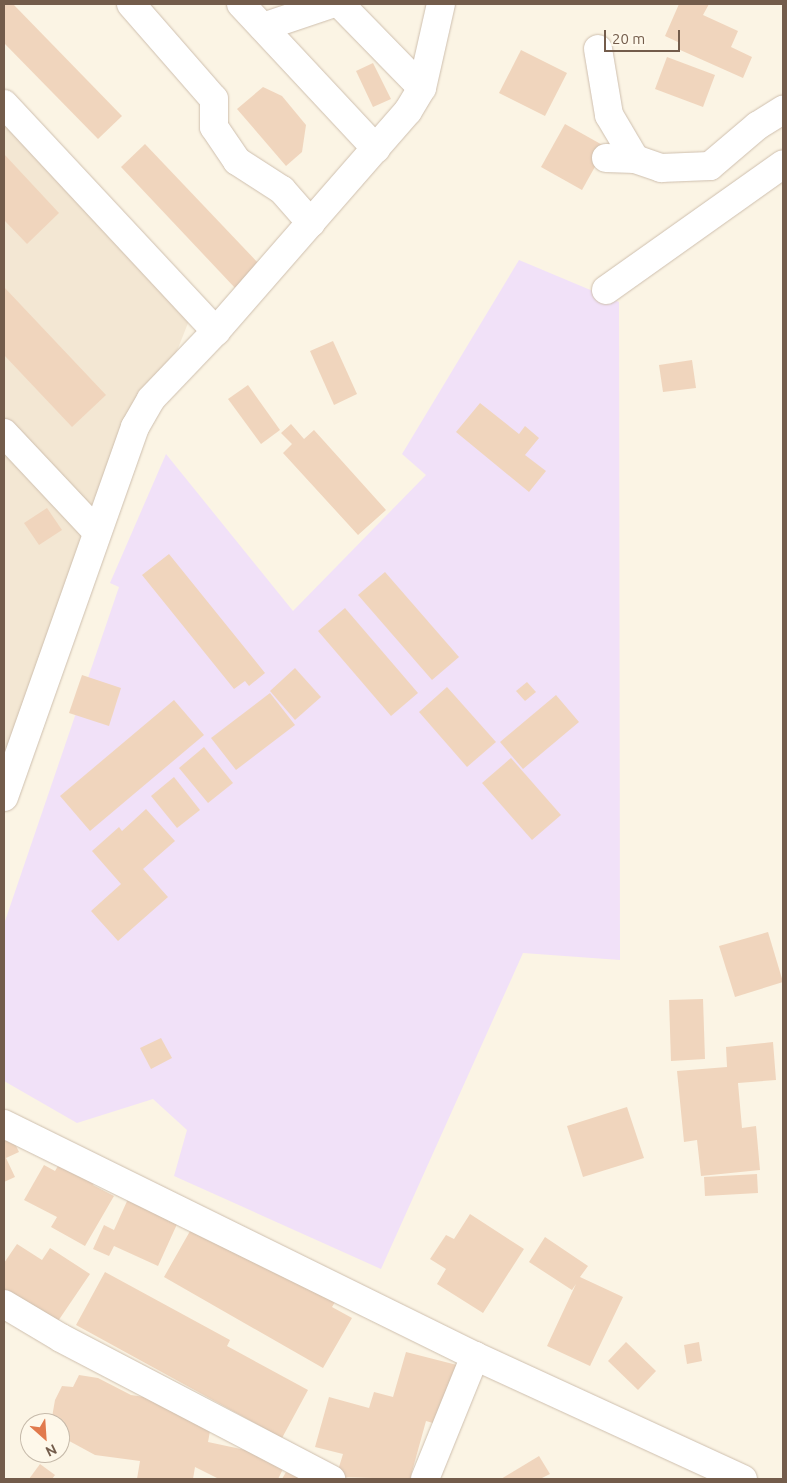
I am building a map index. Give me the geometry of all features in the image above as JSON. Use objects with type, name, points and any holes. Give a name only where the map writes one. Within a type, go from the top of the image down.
[{"type":"street","points":[[131,4],[214,99],[214,127],[237,161],[282,190],[311,223]]},
{"type":"street","points":[[241,4],[376,149]]},
{"type":"street","points":[[262,27],[331,4]]},
{"type":"street","points":[[340,4],[422,88]]},
{"type":"street","points":[[4,797],[96,531],[135,427],[151,399],[216,331],[408,110],[422,88],[441,4]]},
{"type":"street","points":[[598,49],[609,115],[635,160]]},
{"type":"street","points":[[4,104],[216,331]]},
{"type":"street","points":[[606,158],[635,160],[661,168],[710,166],[757,126],[783,110]]},
{"type":"street","points":[[606,290],[783,164]]},
{"type":"street","points":[[4,434],[96,531]]},
{"type":"street","points":[[4,1124],[475,1356],[743,1479]]},
{"type":"street","points":[[4,1304],[61,1338],[331,1479]]},
{"type":"street","points":[[424,1479],[475,1356]]},
{"type":"shaded area","points":[[4,116],[190,318],[11,770],[4,762]]},
{"type":"shaded area","points":[[519,260],[619,302],[620,960],[523,953],[381,1269],[174,1176],[187,1130],[153,1099],[77,1123],[4,1081],[4,924],[119,587],[110,583],[166,454],[293,611],[426,475],[402,454]]},
{"type":"building","points":[[4,4],[13,4],[122,116],[98,139],[4,43]]},
{"type":"building","points":[[679,4],[709,4],[703,15],[738,31],[731,47],[752,57],[743,78],[678,49],[680,43],[665,36]]},
{"type":"building","points":[[521,50],[567,73],[545,116],[499,93]]},
{"type":"building","points":[[667,57],[715,75],[703,107],[655,89]]},
{"type":"building","points":[[373,63],[391,99],[373,107],[356,71]]},
{"type":"building","points":[[263,87],[282,96],[306,125],[302,152],[286,166],[237,109]]},
{"type":"building","points":[[565,124],[606,147],[582,190],[541,167]]},
{"type":"building","points":[[145,144],[261,266],[236,289],[121,167]]},
{"type":"building","points":[[4,154],[59,213],[27,244],[4,220]]},
{"type":"building","points":[[4,287],[106,395],[72,427],[4,355]]},
{"type":"building","points":[[333,341],[357,394],[334,405],[310,351]]},
{"type":"building","points":[[692,360],[696,388],[663,392],[659,365]]},
{"type":"building","points":[[248,385],[280,430],[261,444],[228,399]]},
{"type":"building","points":[[480,403],[519,434],[525,426],[539,438],[525,455],[546,471],[529,492],[456,432]]},
{"type":"building","points":[[291,424],[304,439],[314,430],[386,510],[358,535],[283,453],[292,444],[281,433]]},
{"type":"building","points":[[47,508],[62,530],[39,545],[24,523]]},
{"type":"building","points":[[169,554],[265,673],[249,686],[245,681],[234,689],[142,575]]},
{"type":"building","points":[[385,572],[459,657],[432,680],[358,595]]},
{"type":"building","points":[[345,608],[418,693],[391,716],[318,631]]},
{"type":"building","points":[[295,668],[321,697],[295,720],[270,691]]},
{"type":"building","points":[[82,675],[121,688],[109,726],[69,713]]},
{"type":"building","points":[[527,682],[536,692],[525,701],[516,691]]},
{"type":"building","points":[[447,687],[496,742],[467,767],[419,712]]},
{"type":"building","points":[[270,693],[295,725],[236,770],[211,738]]},
{"type":"building","points":[[556,695],[579,722],[523,769],[500,742]]},
{"type":"building","points":[[174,700],[204,735],[90,831],[60,796]]},
{"type":"building","points":[[204,747],[233,783],[208,803],[179,768]]},
{"type":"building","points":[[511,758],[561,815],[532,840],[482,783]]},
{"type":"building","points":[[174,777],[200,810],[177,828],[151,796]]},
{"type":"building","points":[[146,809],[175,841],[143,869],[168,897],[118,941],[91,911],[121,884],[92,851],[119,827],[122,831]]},
{"type":"building","points":[[768,932],[783,982],[735,997],[719,946]]},
{"type":"building","points":[[703,999],[705,1059],[671,1061],[669,1000]]},
{"type":"building","points":[[161,1038],[172,1058],[151,1069],[140,1048]]},
{"type":"building","points":[[773,1042],[776,1080],[738,1083],[742,1128],[756,1126],[760,1170],[701,1176],[697,1140],[684,1142],[677,1071],[727,1067],[726,1047]]},
{"type":"building","points":[[627,1107],[644,1158],[583,1177],[567,1126]]},
{"type":"building","points":[[4,1121],[19,1152],[6,1158],[15,1177],[4,1182]]},
{"type":"building","points":[[64,1156],[99,1176],[93,1185],[114,1196],[85,1246],[51,1227],[57,1217],[24,1200],[44,1165],[55,1171]]},
{"type":"building","points":[[757,1174],[758,1193],[705,1196],[704,1177]]},
{"type":"building","points":[[128,1199],[178,1222],[158,1266],[114,1246],[109,1256],[93,1249],[104,1225],[114,1230]]},
{"type":"building","points":[[470,1214],[524,1249],[483,1313],[437,1284],[446,1269],[430,1259],[446,1235],[454,1239]]},
{"type":"building","points":[[198,1217],[338,1297],[332,1307],[352,1318],[323,1368],[164,1277]]},
{"type":"building","points":[[545,1237],[588,1266],[580,1277],[623,1297],[590,1366],[547,1346],[576,1284],[572,1290],[529,1262]]},
{"type":"building","points":[[17,1244],[42,1260],[50,1248],[90,1274],[54,1327],[4,1293],[4,1263]]},
{"type":"building","points":[[105,1272],[230,1340],[227,1346],[308,1390],[282,1438],[76,1325]]},
{"type":"building","points":[[626,1342],[656,1371],[638,1390],[608,1361]]},
{"type":"building","points":[[699,1342],[702,1361],[687,1364],[684,1345]]},
{"type":"building","points":[[406,1352],[457,1365],[440,1425],[426,1421],[410,1479],[336,1477],[343,1454],[315,1447],[329,1397],[369,1408],[374,1392],[393,1397]]},
{"type":"building","points":[[79,1375],[98,1378],[131,1395],[144,1397],[210,1431],[208,1442],[264,1454],[285,1465],[278,1479],[219,1479],[195,1467],[193,1479],[137,1479],[140,1461],[95,1455],[70,1441],[70,1413],[53,1413],[55,1400],[62,1386],[73,1387]]},
{"type":"building","points":[[539,1456],[550,1474],[540,1479],[501,1479]]},
{"type":"building","points":[[40,1464],[55,1475],[52,1479],[29,1479]]},
{"type":"building","points":[[286,1472],[303,1479],[282,1479]]}]
